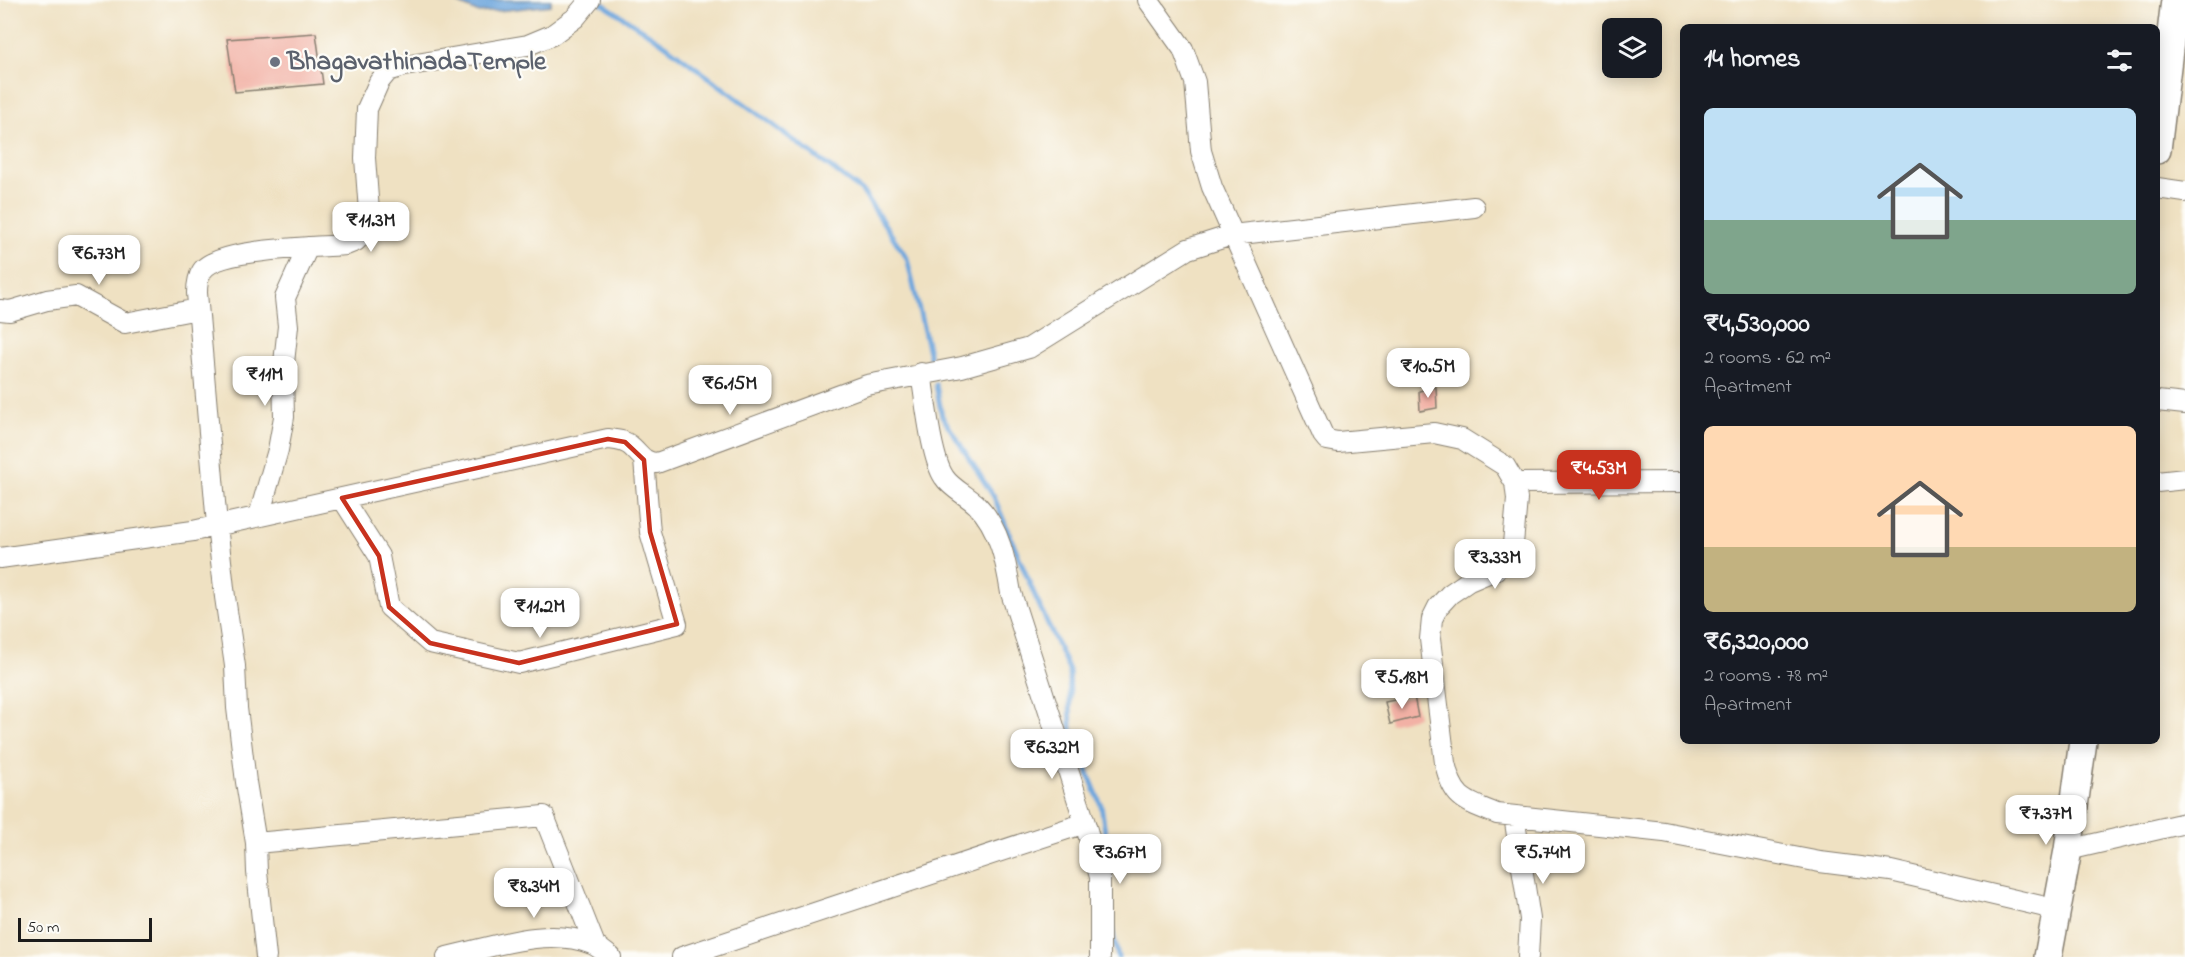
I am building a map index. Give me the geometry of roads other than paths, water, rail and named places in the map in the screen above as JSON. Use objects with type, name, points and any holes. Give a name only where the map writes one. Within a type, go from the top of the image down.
[{"type":"main road","points":[[2160,125],[2175,0]]},
{"type":"main road","points":[[2048,957],[2068,850],[2083,744]]},
{"type":"street","points":[[266,957],[256,843],[237,708],[235,666],[217,525],[198,309],[198,283],[201,271],[209,264],[255,250],[305,253],[346,245],[356,240],[370,225],[365,158],[367,109],[379,82],[388,71],[405,66],[528,45],[552,35],[575,18],[590,0]]},
{"type":"street","points":[[1148,0],[1183,49],[1195,82],[1201,151],[1212,187],[1327,440],[1338,442],[1434,433],[1448,435],[1462,439],[1505,466],[1515,483],[1517,499],[1513,544],[1506,561],[1495,570],[1469,581],[1450,594],[1438,607],[1432,619],[1430,639],[1445,763],[1449,783],[1459,795],[1472,804],[1497,814],[1664,832],[1820,862],[1891,871],[2058,909]]},
{"type":"street","points":[[2160,188],[2185,192]]},
{"type":"street","points":[[0,558],[153,537],[217,525],[608,439],[625,442],[644,460],[657,463],[867,385],[962,367],[1029,348],[1188,249],[1232,235],[1474,207]]},
{"type":"street","points":[[259,516],[278,450],[284,417],[284,372],[288,326],[285,298],[305,253]]},
{"type":"street","points":[[0,310],[10,311],[47,300],[76,296],[125,323],[198,309]]},
{"type":"street","points":[[921,373],[935,455],[944,477],[977,506],[993,526],[1006,561],[1011,593],[1085,823],[1100,877],[1100,957]]},
{"type":"street","points":[[2160,401],[2185,404]]},
{"type":"street","points":[[342,498],[379,556],[389,607],[430,643],[519,663],[676,624],[650,532],[644,460]]},
{"type":"street","points":[[2160,482],[2185,479]]},
{"type":"street","points":[[1515,483],[1680,482]]},
{"type":"street","points":[[256,843],[544,816],[604,951]]},
{"type":"street","points":[[1514,816],[1530,919],[1528,957]]},
{"type":"street","points":[[682,957],[1085,823]]},
{"type":"street","points":[[2068,850],[2185,823]]},
{"type":"street","points":[[447,957],[536,937],[576,939],[604,951]]},
{"type":"water","points":[[451,0],[551,0],[551,5],[479,13]]},
{"type":"waterway","points":[[597,0],[660,41],[862,191],[907,258],[930,357]]},
{"type":"waterway","points":[[936,385],[942,416],[994,497],[1069,670],[1071,730],[1101,805],[1109,878]]},
{"type":"waterway","points":[[1109,890],[1111,925],[1118,957]]},
{"type":"place","name":"BhagavathinadaTemple","points":[[275,62]]}]
